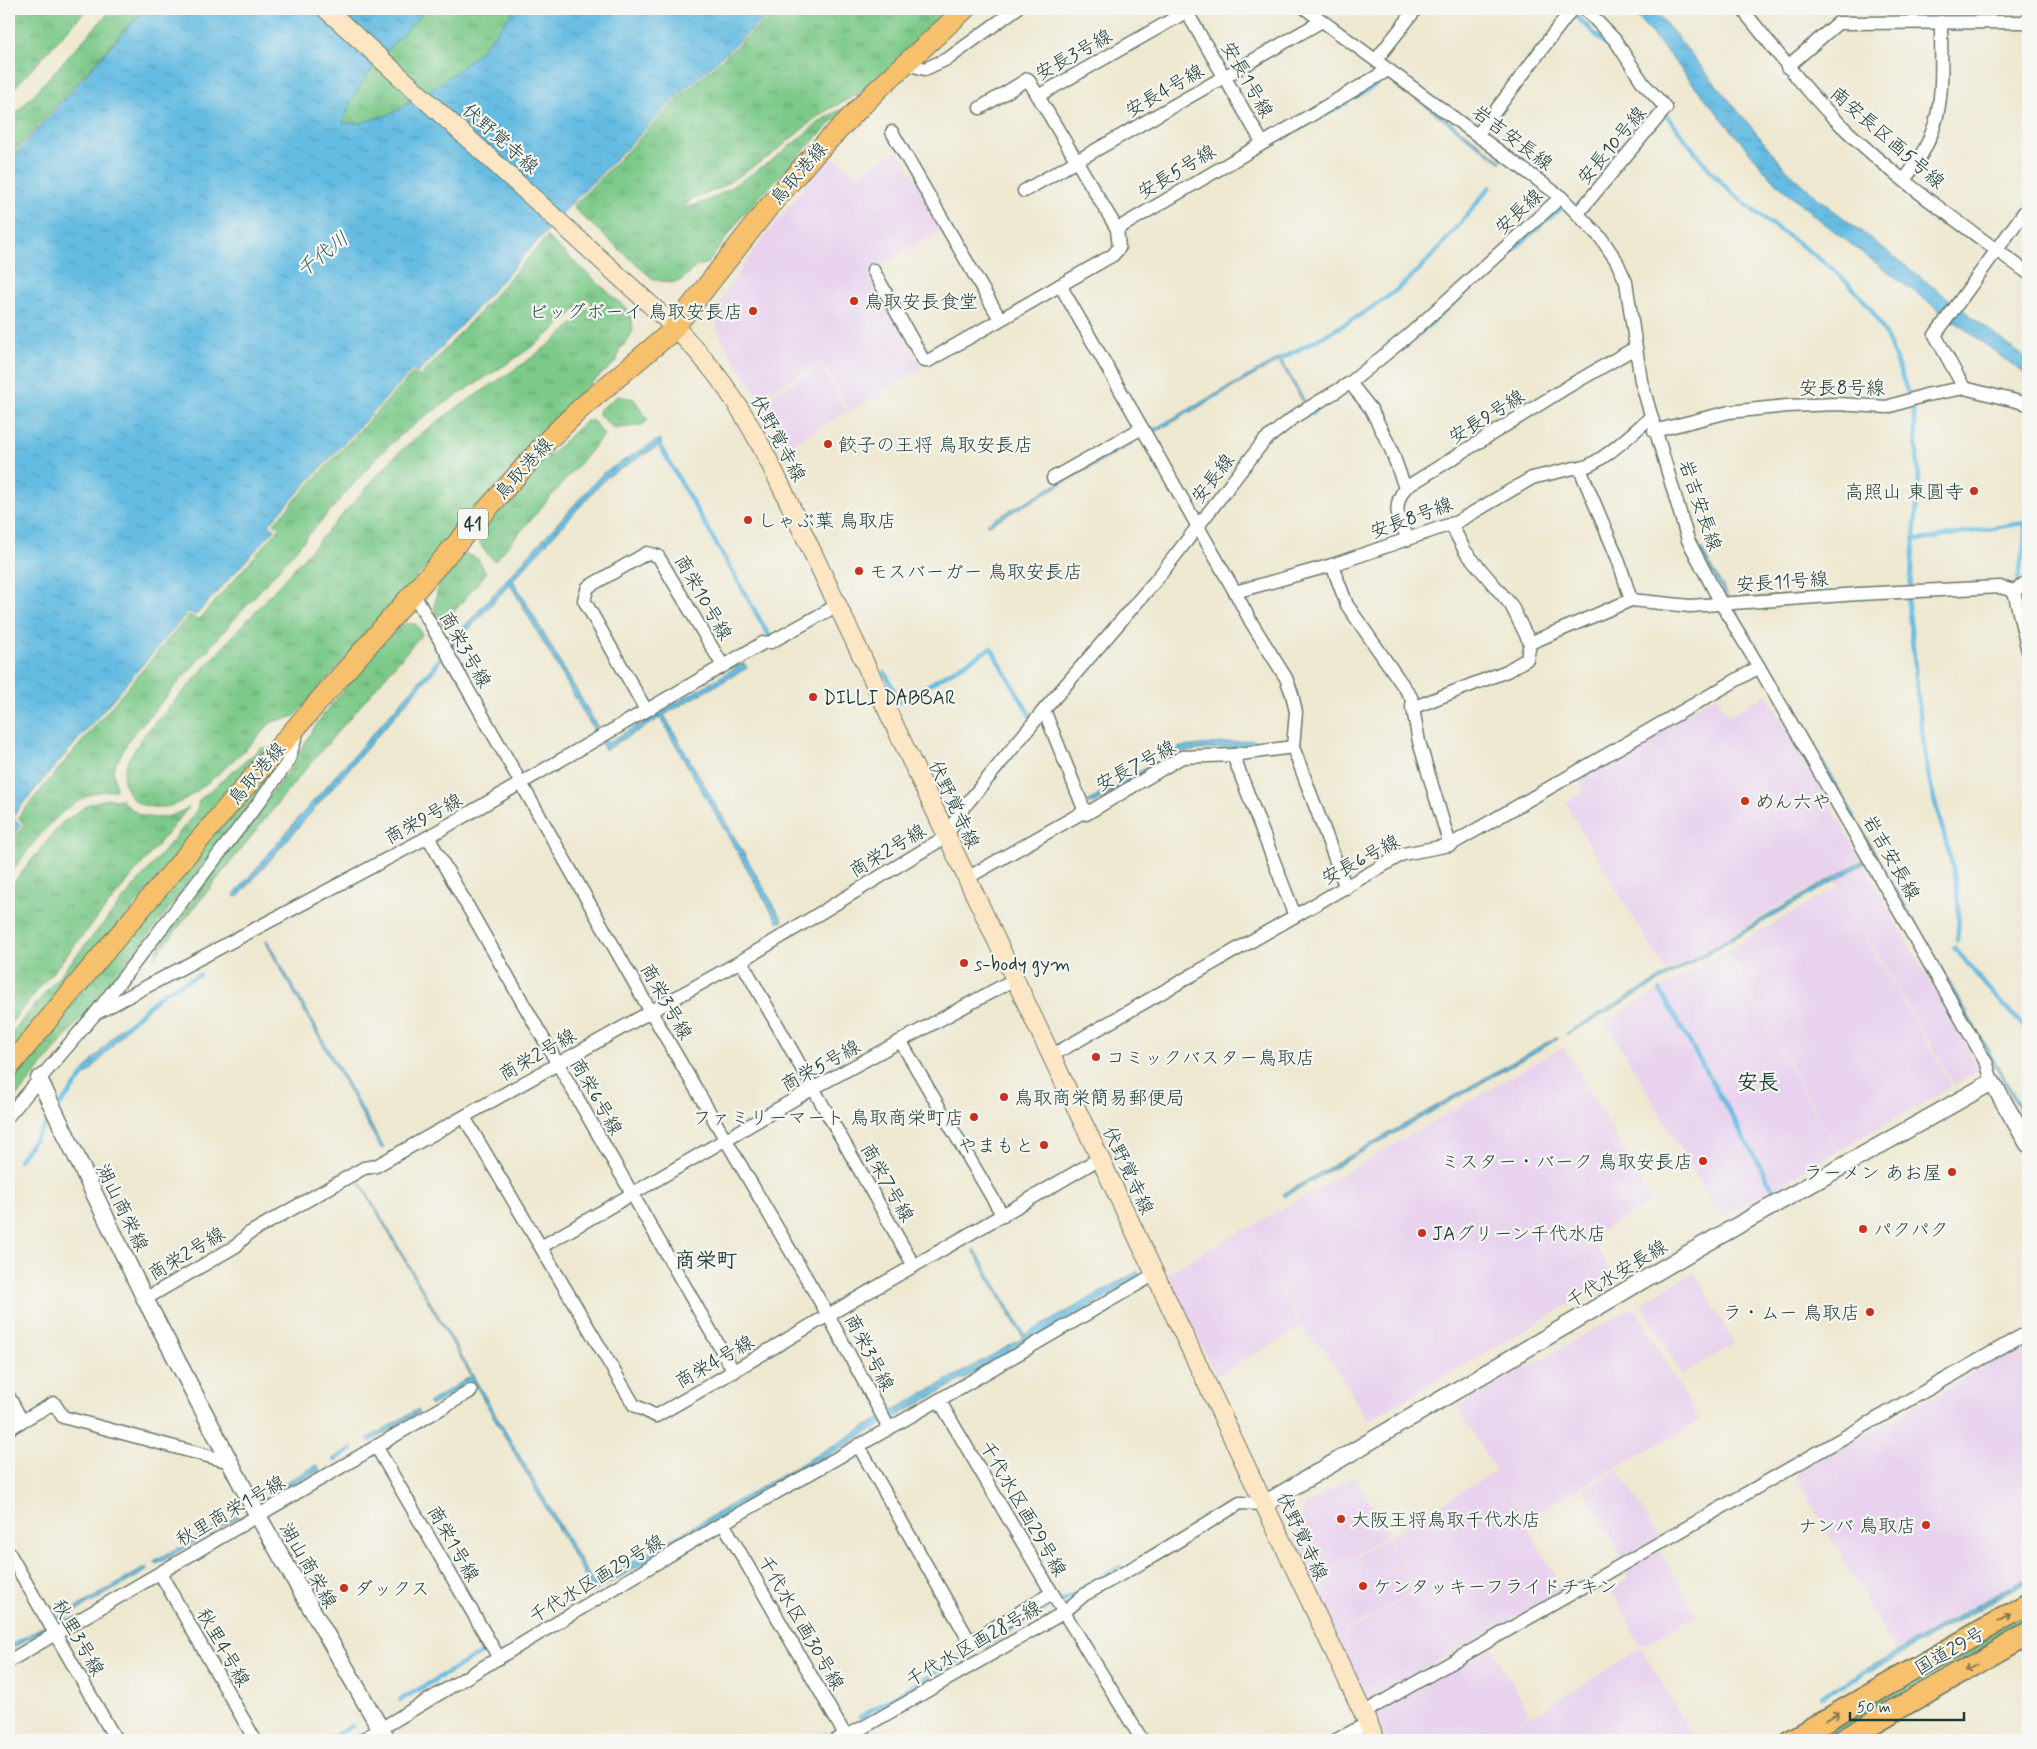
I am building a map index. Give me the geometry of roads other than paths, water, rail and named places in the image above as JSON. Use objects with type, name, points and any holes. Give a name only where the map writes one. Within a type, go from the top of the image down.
[{"type":"highway","name":"国道29号","points":[[1791,1740],[2028,1604]]},
{"type":"highway","name":"国道29号","points":[[1843,1740],[2028,1634]]},
{"type":"main road","name":"伏野覚寺線","points":[[326,9],[635,288],[675,327],[708,364],[739,408],[779,482],[838,605],[1376,1740]]},
{"type":"main road","name":"鳥取港線","points":[[9,1067],[120,933],[299,723],[559,428],[647,354],[675,327],[803,166],[904,63],[965,9]]},
{"type":"street","points":[[904,63],[925,69],[949,58],[1016,9]]},
{"type":"street","name":"岩吉安長線","points":[[1306,9],[1561,197],[1601,238],[1624,278],[1632,316],[1640,381],[1688,540],[1722,605],[1987,1064],[1992,1082],[2028,1144]]},
{"type":"street","points":[[1376,60],[1416,9]]},
{"type":"street","points":[[1478,134],[1572,9]]},
{"type":"street","name":"安長10号線","points":[[1578,213],[1666,108],[1643,83],[1614,40],[1585,9]]},
{"type":"street","name":"南安長区画5号線","points":[[1742,9],[1786,67],[1844,128],[1904,180],[2028,273]]},
{"type":"street","name":"安長1号線","points":[[1188,10],[1262,142]]},
{"type":"street","name":"安長3号線","points":[[980,108],[1028,79],[1038,96],[1188,10]]},
{"type":"street","name":"安長4号線","points":[[1024,191],[1322,21]]},
{"type":"street","points":[[1904,180],[1924,152],[1932,135],[1940,102],[1941,22]]},
{"type":"street","points":[[1786,67],[1838,23],[2028,22]]},
{"type":"street","name":"安長5号線","points":[[1117,229],[1262,142],[1388,70]]},
{"type":"street","points":[[873,270],[924,361],[928,361],[1117,252],[1119,248],[1117,229],[1038,96]]},
{"type":"street","points":[[892,132],[1000,320]]},
{"type":"street","name":"安長線","points":[[947,836],[960,812],[1044,710],[1157,579],[1264,441],[1297,415],[1350,383],[1441,308],[1561,197]]},
{"type":"street","points":[[1964,388],[1935,335],[1998,251],[2028,207]]},
{"type":"street","points":[[1060,285],[1251,622],[1286,678],[1296,712],[1293,746],[1346,888]]},
{"type":"street","name":"安長9号線","points":[[1405,488],[1569,386],[1635,348]]},
{"type":"street","points":[[1350,383],[1371,409],[1390,449],[1405,488],[1399,498],[1396,511],[1408,539]]},
{"type":"street","name":"安長8号線","points":[[1654,431],[1729,412],[1787,406],[1837,404],[1887,407],[1909,402],[1926,395],[1964,388],[2028,404]]},
{"type":"street","name":"安長8号線","points":[[1235,592],[1332,565],[1457,522],[1532,478],[1574,468],[1580,470],[1606,456],[1651,416]]},
{"type":"street","points":[[1053,478],[1142,428]]},
{"type":"street","points":[[1530,643],[1631,600],[1618,559],[1580,470]]},
{"type":"street","points":[[1412,708],[1507,671],[1527,659],[1530,643],[1510,605],[1465,551],[1451,524]]},
{"type":"street","name":"商栄10号線","points":[[646,710],[584,600],[588,587],[647,553],[658,556],[723,666]]},
{"type":"street","points":[[1332,565],[1347,605],[1411,698],[1428,776],[1450,845]]},
{"type":"street","points":[[2028,581],[2014,591],[2028,651]]},
{"type":"street","name":"安長11号線","points":[[1631,600],[1690,606],[1858,594],[2000,587],[2014,591]]},
{"type":"street","name":"商栄3号線","points":[[412,593],[651,1012],[828,1315],[889,1428]]},
{"type":"street","name":"商栄9号線","points":[[95,1014],[428,838],[763,643],[771,642],[838,605]]},
{"type":"street","name":"安長6号線","points":[[1051,1056],[1403,854],[1450,845],[1759,667]]},
{"type":"street","name":"安長7号線","points":[[1044,710],[1086,814],[1182,758],[1233,754],[1293,746]]},
{"type":"street","points":[[9,1115],[95,1014],[272,786],[288,762],[299,723]]},
{"type":"street","points":[[1233,754],[1295,916]]},
{"type":"street","points":[[967,878],[1085,811]]},
{"type":"street","name":"商栄2号線","points":[[145,1299],[236,1246],[256,1229],[364,1168],[376,1166],[741,961],[947,836]]},
{"type":"street","name":"商栄6号線","points":[[428,838],[734,1372]]},
{"type":"street","name":"商栄7号線","points":[[741,961],[914,1266]]},
{"type":"street","name":"商栄5号線","points":[[541,1247],[812,1089],[1015,978]]},
{"type":"street","points":[[901,1042],[1003,1216]]},
{"type":"street","name":"湖山商栄線","points":[[39,1079],[145,1299],[258,1516],[384,1735]]},
{"type":"street","name":"千代水安長線","points":[[1264,1504],[1689,1253],[1992,1082]]},
{"type":"street","name":"商栄4号線","points":[[464,1117],[634,1405],[656,1416],[1100,1158]]},
{"type":"street","points":[[940,1400],[1155,1274]]},
{"type":"street","points":[[1336,1740],[1366,1718],[2028,1332]]},
{"type":"street","name":"秋里商栄1号線","points":[[9,1661],[470,1391]]},
{"type":"street","points":[[9,1397],[22,1421]]},
{"type":"street","name":"千代水区画29号線","points":[[362,1740],[384,1735],[499,1658],[723,1523],[940,1400],[1052,1593],[970,1642]]},
{"type":"street","points":[[9,1429],[54,1403],[63,1417],[230,1462]]},
{"type":"street","name":"商栄1号線","points":[[376,1446],[499,1658]]},
{"type":"street","points":[[858,1446],[981,1660]]},
{"type":"street","name":"千代水区画28号線","points":[[843,1739],[1064,1613],[1084,1595],[1152,1557],[1240,1503],[1264,1504]]},
{"type":"street","name":"千代水区画30号線","points":[[723,1523],[843,1739]]},
{"type":"street","name":"秋里3号線","points":[[9,1553],[116,1740]]},
{"type":"street","name":"秋里4号線","points":[[160,1573],[255,1740]]},
{"type":"street","points":[[1052,1593],[1142,1740]]},
{"type":"water","name":"千代川","points":[[144,9],[426,9],[367,75],[358,90],[343,123],[361,123],[393,113],[451,76],[480,51],[516,9],[775,9],[681,93],[571,204],[418,373],[412,370],[269,524],[275,529],[196,615],[188,612],[20,807],[13,817],[21,825],[9,839],[9,161]]},
{"type":"water","points":[[1631,9],[1654,9],[1785,168],[1819,199],[2028,360],[2028,376],[1865,255],[1810,212],[1772,179]]},
{"type":"water","points":[[1391,77],[1502,161],[1501,163],[1389,79]]},
{"type":"water","points":[[1280,358],[1305,401],[1303,402],[1279,361],[1154,433],[1152,430]]},
{"type":"water","points":[[660,439],[662,444],[607,477],[513,580],[607,743],[744,663],[747,668],[664,715],[783,921],[778,923],[660,718],[605,750],[510,584],[455,644],[452,640],[603,473]]},
{"type":"water","points":[[1131,442],[1132,444],[988,526],[986,524]]},
{"type":"water","points":[[1701,548],[1780,687],[1778,688],[1699,550]]},
{"type":"water","points":[[436,662],[439,665],[237,898],[234,895],[301,815]]},
{"type":"water","points":[[1784,693],[2028,1119],[2028,1124],[1800,727],[1782,695]]},
{"type":"water","points":[[1254,740],[1254,745],[1181,752],[1175,756],[1173,752],[1180,747]]},
{"type":"water","points":[[1159,760],[1161,764],[1093,804],[1087,802]]},
{"type":"water","points":[[1863,860],[1865,863],[1567,1035],[1566,1033]]},
{"type":"water","points":[[267,940],[384,1148],[381,1149],[265,941]]},
{"type":"water","points":[[121,1027],[124,1032],[87,1075],[84,1071]]},
{"type":"water","points":[[1556,1037],[1558,1039],[1284,1197],[1283,1194]]},
{"type":"water","points":[[359,1179],[594,1584],[896,1409],[1023,1338],[973,1250],[975,1249],[1025,1335],[1138,1271],[1141,1278],[816,1462],[594,1592],[473,1381],[431,1406],[428,1403],[471,1376]]},
{"type":"water","points":[[418,1409],[419,1413],[370,1442],[367,1439]]},
{"type":"water","points":[[317,1465],[320,1470],[271,1498],[268,1492]]},
{"type":"water","points":[[237,1515],[238,1517],[157,1564],[154,1561]]},
{"type":"water","points":[[146,1567],[148,1570],[9,1650],[9,1646]]},
{"type":"water","points":[[2028,1576],[2028,1581],[1868,1673],[1866,1669]]},
{"type":"waterway","points":[[1577,17],[1590,29]]},
{"type":"waterway","points":[[1593,32],[1608,47]]},
{"type":"waterway","points":[[1619,58],[1625,67]]},
{"type":"waterway","points":[[1356,97],[1376,85]]},
{"type":"waterway","points":[[1322,117],[1347,102]]},
{"type":"waterway","points":[[1666,115],[1703,162],[1727,188],[1764,219],[1824,262],[1859,295],[1874,314],[1885,333],[1910,399]]},
{"type":"waterway","points":[[1297,130],[1313,121]]},
{"type":"waterway","points":[[1277,361],[1360,315],[1400,287],[1428,261],[1490,187]]},
{"type":"waterway","points":[[1402,349],[1550,217],[1562,208],[1567,210]]},
{"type":"waterway","points":[[1910,588],[1919,478],[1913,404]]},
{"type":"waterway","points":[[1312,414],[1318,408]]},
{"type":"waterway","points":[[660,446],[770,637]]},
{"type":"waterway","points":[[1913,539],[1921,540],[2023,523],[2026,533],[2018,581]]},
{"type":"waterway","points":[[1907,597],[1928,772],[1932,793],[1950,855],[1958,897],[1959,919],[1957,940]]},
{"type":"waterway","points":[[434,666],[457,640]]},
{"type":"waterway","points":[[885,673],[900,702],[991,648],[1031,717]]},
{"type":"waterway","points":[[1954,947],[1987,987],[2028,1031]]},
{"type":"waterway","points":[[120,1032],[163,993],[199,975]]},
{"type":"waterway","points":[[1660,990],[1773,1189]]},
{"type":"waterway","points":[[58,1108],[88,1069]]},
{"type":"waterway","points":[[19,1160],[52,1116]]},
{"type":"waterway","points":[[335,1459],[352,1449]]},
{"type":"waterway","points":[[1062,1601],[1120,1567]]},
{"type":"waterway","points":[[983,1646],[1048,1607]]},
{"type":"waterway","points":[[400,1700],[485,1651]]},
{"type":"waterway","points":[[860,1717],[969,1653]]},
{"type":"waterway","points":[[1821,1696],[1871,1669]]},
{"type":"waterway","points":[[327,1740],[352,1726]]},
{"type":"waterway","points":[[816,1740],[826,1735]]},
{"type":"place","name":"鳥取安長食堂","points":[[854,301]]},
{"type":"place","name":"ビッグボーイ 鳥取安長店","points":[[753,311]]},
{"type":"place","name":"餃子の王将 鳥取安長店","points":[[828,444]]},
{"type":"place","name":"高照山 東圓寺","points":[[1974,491]]},
{"type":"place","name":"しゃぶ葉 鳥取店","points":[[748,520]]},
{"type":"place","name":"モスバーガー 鳥取安長店","points":[[859,571]]},
{"type":"place","name":"DILLI DABBAR","points":[[813,697]]},
{"type":"place","name":"めん六や","points":[[1745,801]]},
{"type":"place","name":"s-body gym","points":[[964,963]]},
{"type":"place","name":"コミックバスター鳥取店","points":[[1096,1057]]},
{"type":"place","name":"鳥取商栄簡易郵便局","points":[[1004,1097]]},
{"type":"place","name":"ファミリーマート 鳥取商栄町店","points":[[974,1117]]},
{"type":"place","name":"やまもと","points":[[1044,1145]]},
{"type":"place","name":"ミスター・バーク 鳥取安長店","points":[[1703,1161]]},
{"type":"place","name":"ラーメン あお屋","points":[[1952,1172]]},
{"type":"place","name":"パクパク","points":[[1863,1229]]},
{"type":"place","name":"JAグリーン千代水店","points":[[1422,1233]]},
{"type":"place","name":"ラ・ムー 鳥取店","points":[[1870,1312]]},
{"type":"place","name":"大阪王将鳥取千代水店","points":[[1341,1519]]},
{"type":"place","name":"ナンバ 鳥取店","points":[[1926,1525]]},
{"type":"place","name":"ケンタッキーフライドチキン","points":[[1363,1586]]},
{"type":"place","name":"ダックス","points":[[344,1588]]},
{"type":"district","name":"安長","points":[[1758,1082]]},
{"type":"district","name":"商栄町","points":[[706,1260]]}]
